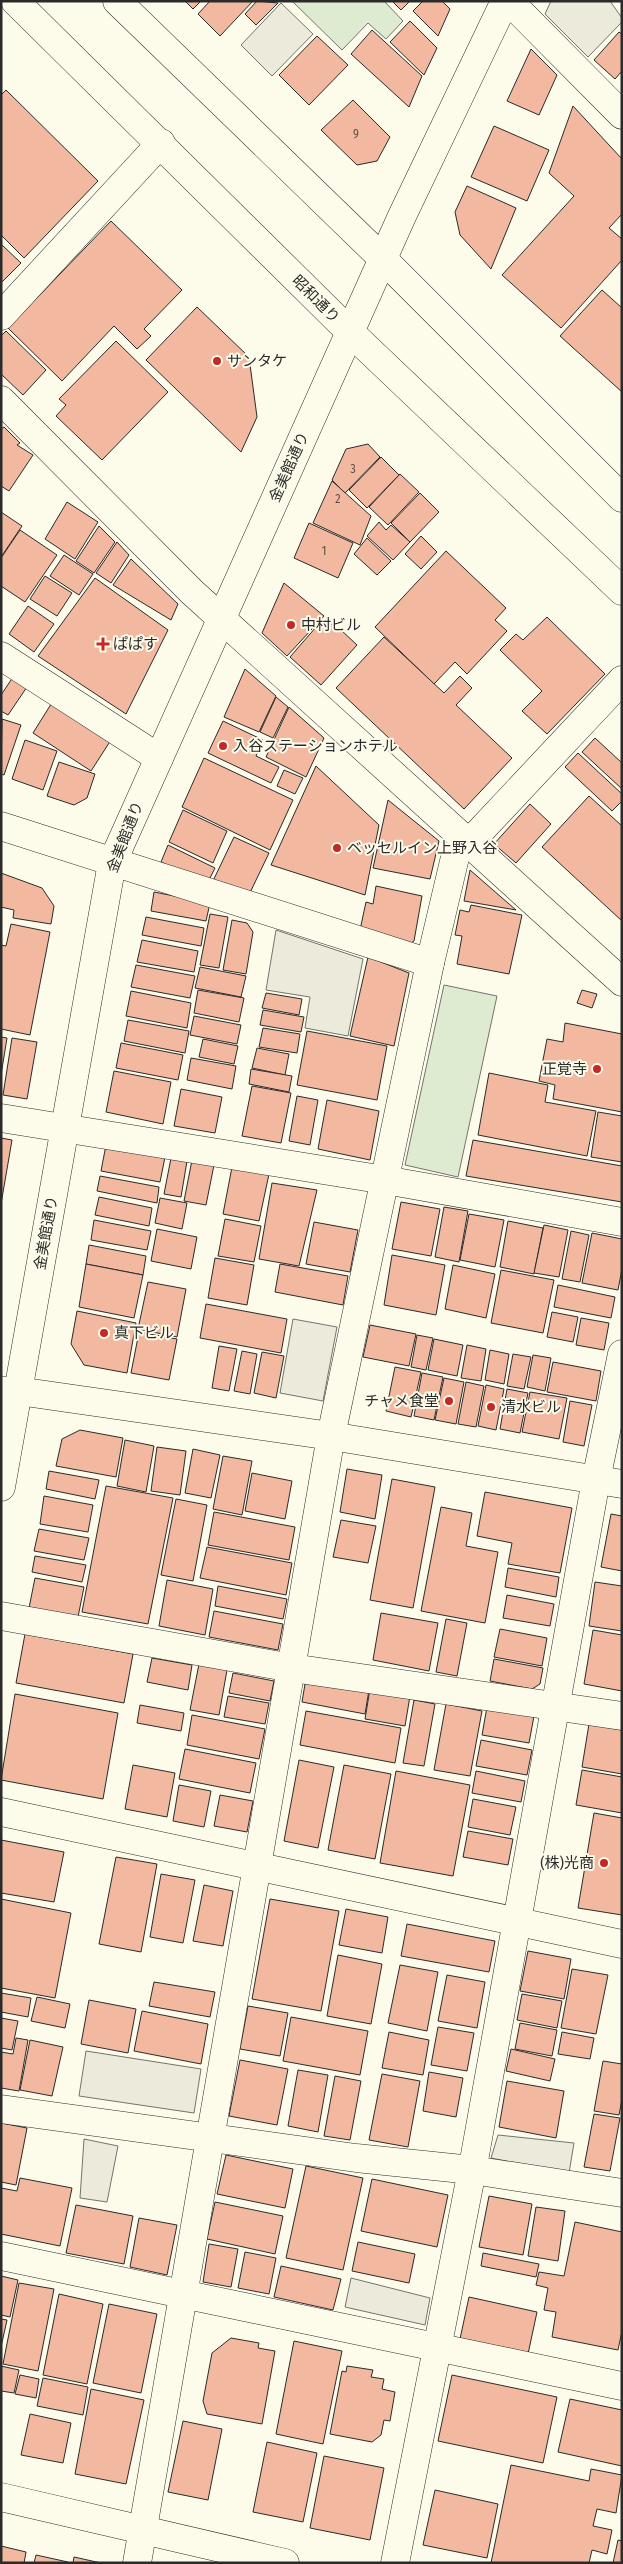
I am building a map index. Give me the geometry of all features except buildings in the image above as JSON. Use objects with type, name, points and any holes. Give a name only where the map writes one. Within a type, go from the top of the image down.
[{"type":"main road","name":"昭和通り","points":[[15,1],[161,143],[350,332],[622,591]]},
{"type":"main road","points":[[117,1],[383,259],[622,498]]},
{"type":"main road","name":"金美館通り","points":[[1,1487],[10,1391],[65,1129],[112,863],[383,259],[505,1]]},
{"type":"main road","points":[[509,1],[622,115]]},
{"type":"main road","points":[[1,316],[161,143]]},
{"type":"main road","points":[[1,400],[192,592],[622,982]]},
{"type":"main road","points":[[1,656],[159,758]]},
{"type":"main road","points":[[137,2563],[331,1436],[430,963],[456,853],[469,843],[622,680]]},
{"type":"main road","points":[[1,826],[430,963]]},
{"type":"main road","points":[[1,1118],[385,1180],[622,1222]]},
{"type":"main road","points":[[395,2563],[472,2170],[557,1706],[609,1482],[622,1354]]},
{"type":"main road","points":[[10,1391],[331,1436],[609,1482]]},
{"type":"main road","points":[[1,1616],[292,1668],[622,1716]]},
{"type":"main road","points":[[1,1812],[622,1944]]},
{"type":"main road","points":[[1,2108],[212,2136],[356,2158],[472,2170],[622,2193]]},
{"type":"main road","points":[[1,2256],[622,2386]]},
{"type":"main road","points":[[1,2497],[285,2563]]},
{"type":"green space","points":[[292,1],[384,1],[403,21],[386,39],[368,23],[342,50]]},
{"type":"green space","points":[[444,985],[497,996],[458,1177],[405,1165]]},
{"type":"shaded area","points":[[551,1],[610,1],[622,18],[622,22],[588,57],[545,14]]},
{"type":"shaded area","points":[[281,3],[313,34],[272,76],[241,45]]},
{"type":"shaded area","points":[[276,930],[363,959],[348,1036],[305,1028],[310,997],[266,990]]},
{"type":"shaded area","points":[[293,1319],[337,1327],[323,1401],[280,1393]]},
{"type":"shaded area","points":[[86,2051],[201,2069],[194,2113],[79,2096]]},
{"type":"shaded area","points":[[498,2135],[574,2143],[569,2173],[491,2158]]},
{"type":"shaded area","points":[[84,2139],[118,2146],[107,2202],[80,2198]]},
{"type":"shaded area","points":[[351,2278],[430,2298],[425,2325],[345,2307]]},
{"type":"place","name":"サンタケ","points":[[217,361]]},
{"type":"place","name":"中村ビル","points":[[291,625]]},
{"type":"place","name":"ぱぱす","points":[[103,644]]},
{"type":"place","name":"入谷ステーションホテル","points":[[223,746]]},
{"type":"place","name":"ベッセルイン上野入谷","points":[[337,848]]},
{"type":"place","name":"正覚寺","points":[[597,1069]]},
{"type":"place","name":"真下ビル","points":[[104,1333]]},
{"type":"place","name":"チャメ食堂","points":[[449,1401]]},
{"type":"place","name":"清水ビル","points":[[491,1407]]},
{"type":"place","name":"(株)光商","points":[[604,1863]]}]
